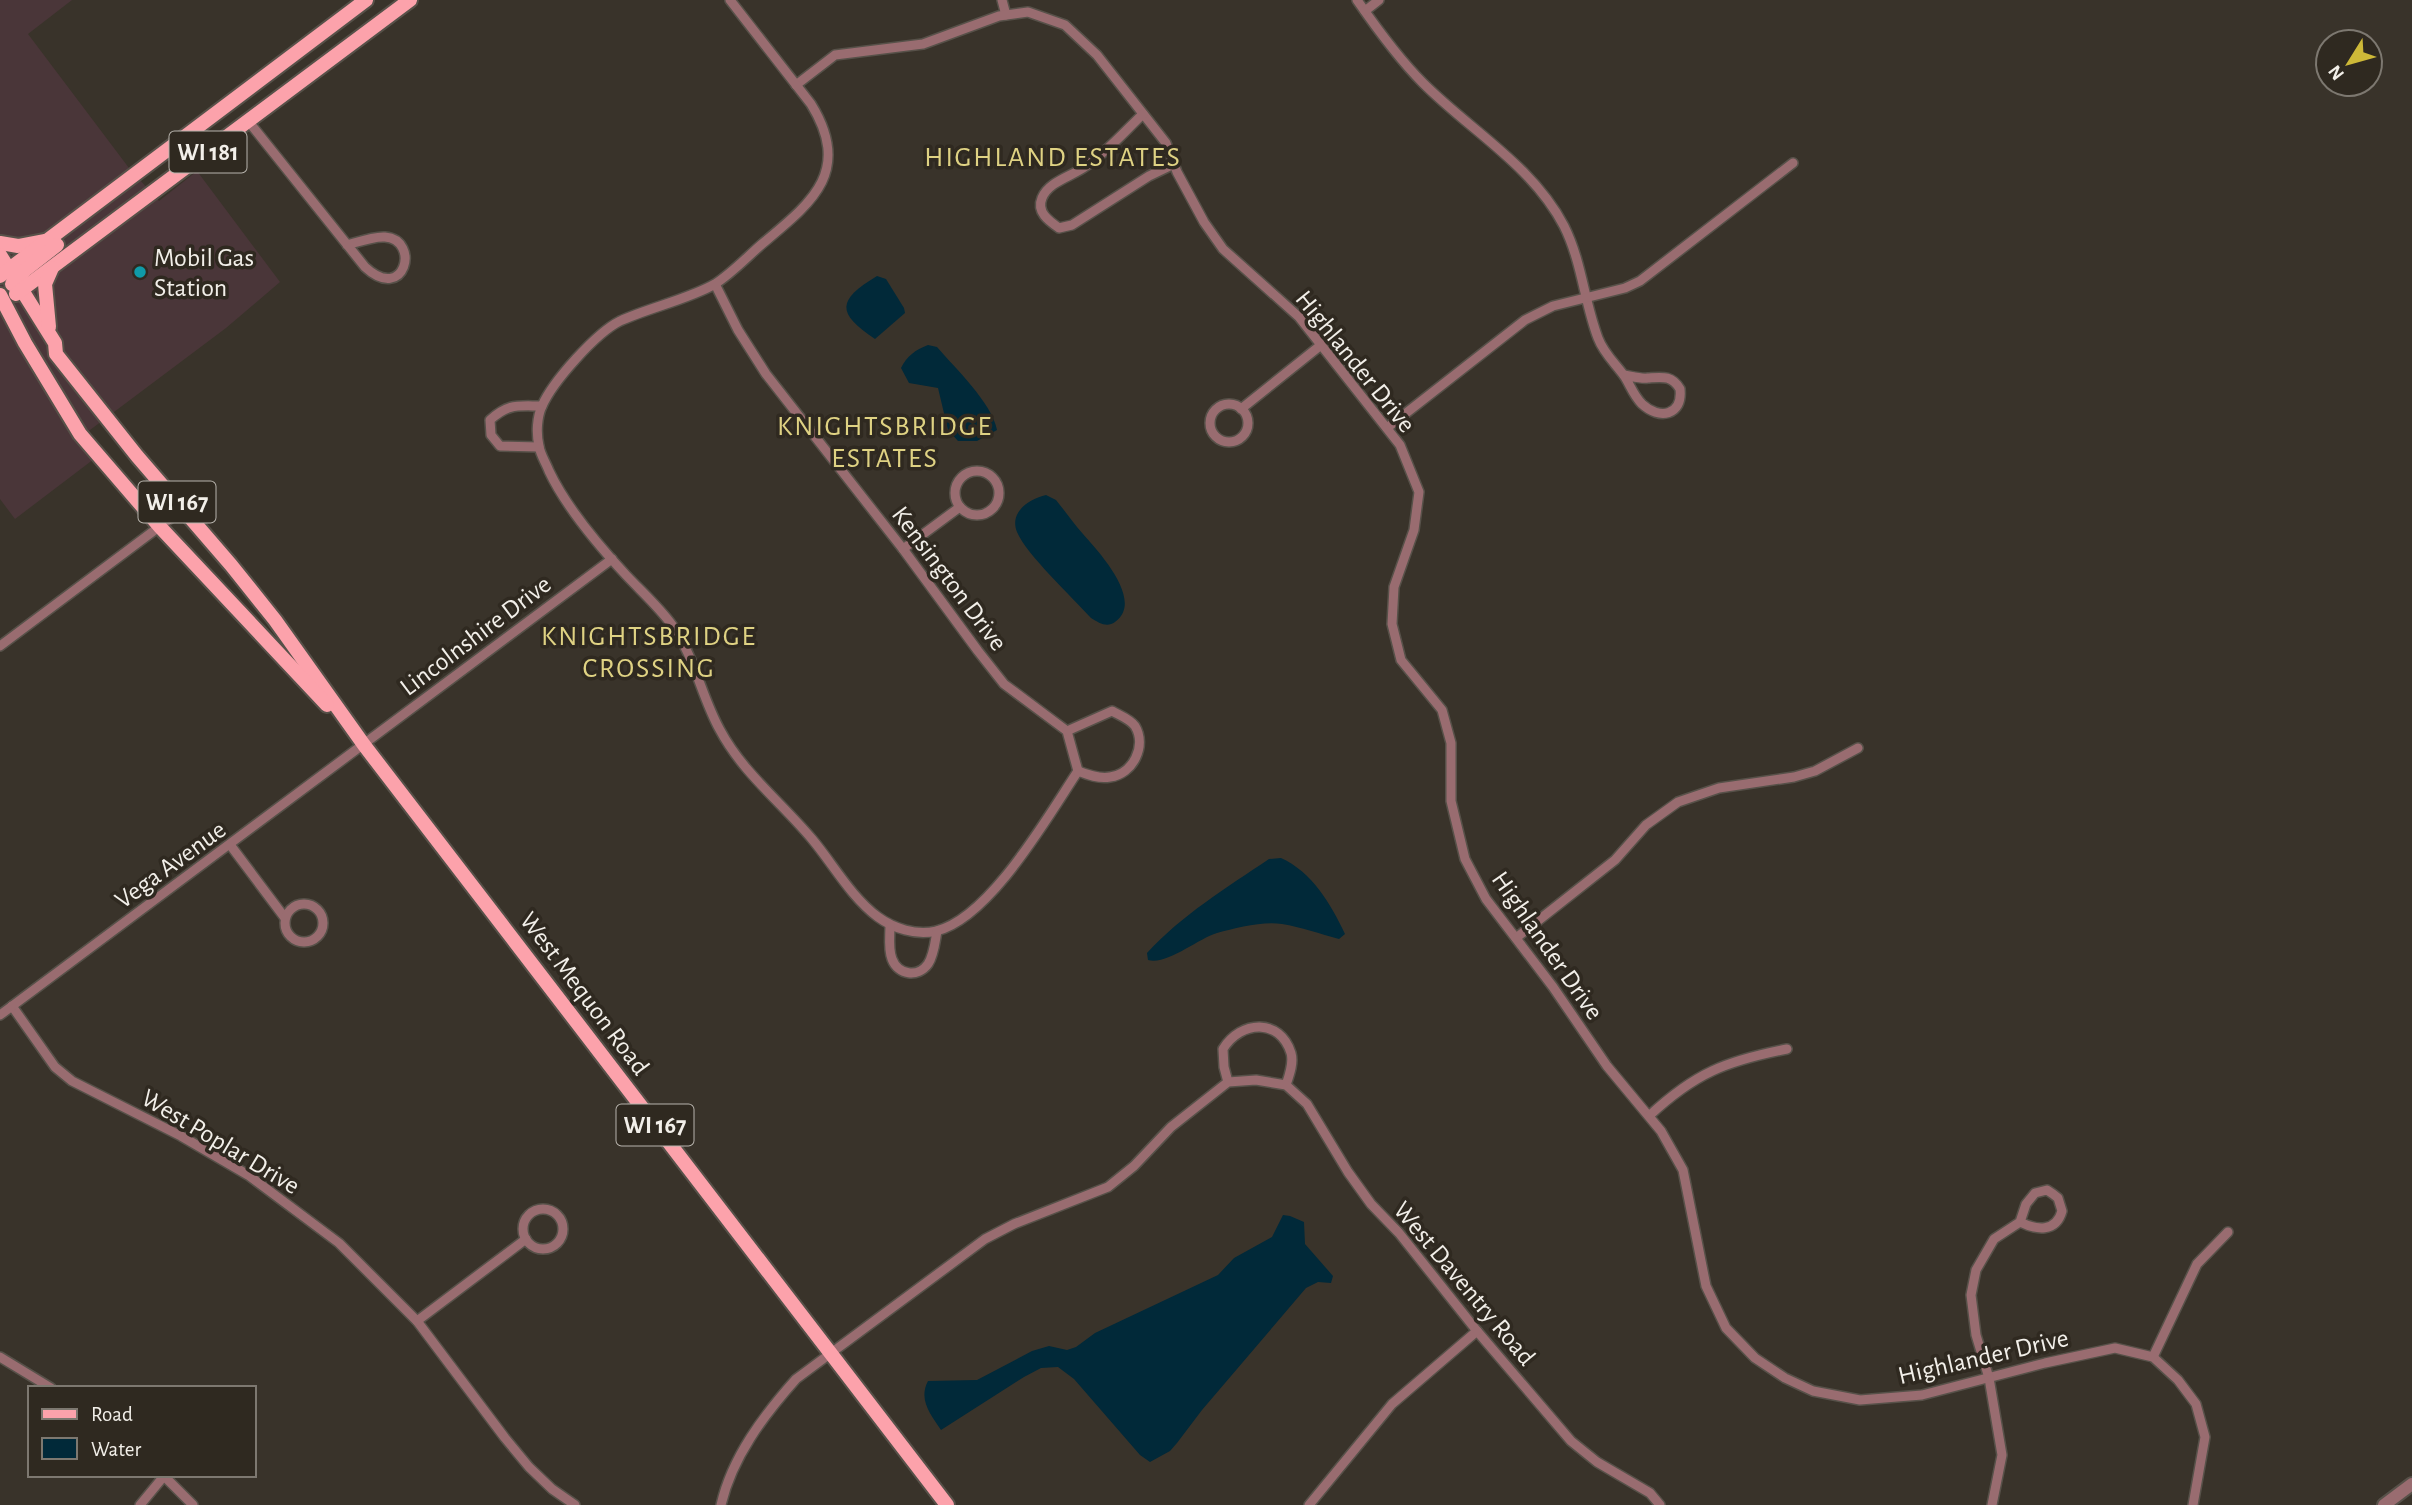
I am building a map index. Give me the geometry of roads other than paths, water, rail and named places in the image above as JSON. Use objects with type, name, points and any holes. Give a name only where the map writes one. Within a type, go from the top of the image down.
[{"type":"main road","name":"WI 181","points":[[6,287],[48,240],[366,0]]},
{"type":"main road","name":"WI 181","points":[[6,287],[52,267],[410,0]]},
{"type":"main road","points":[[40,366],[56,354],[46,345],[6,287],[99,214],[125,183]]},
{"type":"main road","points":[[0,243],[18,246],[48,240]]},
{"type":"main road","name":"West Mequon Road","points":[[0,255],[6,287],[25,343],[80,433],[160,527],[364,745]]},
{"type":"main road","points":[[49,332],[45,284],[52,267]]},
{"type":"main road","name":"West Mequon Road","points":[[6,287],[49,332],[55,342],[56,354],[137,456],[275,620],[364,745],[947,1505]]},
{"type":"main road","points":[[0,327],[11,330],[25,343]]},
{"type":"street","points":[[730,0],[821,121],[828,146],[819,190],[806,207],[715,284],[616,323],[582,353],[560,377],[541,406],[537,426],[539,447],[564,497],[612,559],[662,613],[680,638],[697,672],[718,727],[741,763],[797,820],[867,908],[890,925],[911,931],[937,931],[977,907],[1023,853],[1078,771],[1067,731],[1112,711],[1134,725],[1141,742],[1138,754],[1129,767],[1112,777],[1095,777],[1078,771]]},
{"type":"street","points":[[1002,0],[1006,15]]},
{"type":"street","points":[[1357,0],[1422,83],[1528,175],[1548,197],[1575,253],[1598,340],[1637,398],[1654,413],[1666,414],[1678,405],[1680,389],[1670,379],[1660,376],[1644,378],[1623,375]]},
{"type":"street","points":[[1365,11],[1378,0]]},
{"type":"street","name":"Highlander Drive","points":[[796,85],[835,55],[923,44],[1006,15],[1028,12],[1065,25],[1097,55],[1166,143],[1174,164],[1205,222],[1223,249],[1299,317],[1400,445],[1419,492],[1414,530],[1394,587],[1392,624],[1401,660],[1442,710],[1451,743],[1451,801],[1465,859],[1486,899],[1553,987],[1606,1066],[1661,1131],[1683,1170],[1706,1286],[1726,1328],[1755,1358],[1785,1378],[1813,1391],[1860,1400],[1922,1395],[2115,1348],[2153,1357],[2178,1380],[2196,1404],[2205,1437],[2193,1505]]},
{"type":"street","points":[[1143,114],[1087,166],[1052,186],[1043,196],[1040,205],[1046,219],[1059,228],[1072,225],[1149,176],[1174,164]]},
{"type":"street","points":[[249,122],[347,244],[374,276],[384,280],[394,277],[404,269],[406,258],[402,247],[396,241],[385,237],[347,244]]},
{"type":"street","points":[[1387,428],[1525,320],[1553,306],[1625,288],[1640,281],[1793,163]]},
{"type":"street","name":"Kensington Drive","points":[[715,284],[738,330],[766,374],[1004,684],[1067,731]]},
{"type":"street","points":[[1241,409],[1321,345]]},
{"type":"street","points":[[1225,404],[1241,409],[1248,420],[1245,433],[1235,442],[1216,438],[1210,427],[1214,410],[1225,404]]},
{"type":"street","points":[[539,447],[500,446],[491,435],[490,421],[503,408],[541,406]]},
{"type":"street","points":[[985,472],[996,481],[999,488],[997,503],[987,513],[972,514],[960,507],[955,493],[965,475],[985,472]]},
{"type":"street","points":[[903,549],[960,507]]},
{"type":"street","points":[[0,646],[183,509]]},
{"type":"street","name":"Lincolnshire Drive","points":[[364,745],[612,559]]},
{"type":"street","name":"Vega Avenue","points":[[0,1015],[364,745]]},
{"type":"street","points":[[1516,938],[1615,860],[1646,825],[1678,802],[1720,788],[1794,777],[1815,771],[1858,748]]},
{"type":"street","points":[[230,846],[285,918],[289,935],[299,942],[311,941],[323,927],[323,920],[317,908],[305,903],[292,907],[285,918]]},
{"type":"street","points":[[890,925],[891,959],[898,968],[911,974],[918,973],[929,963],[937,931]]},
{"type":"street","name":"West Poplar Drive","points":[[12,1006],[55,1067],[72,1082],[181,1136],[248,1175],[339,1243],[417,1321],[528,1467],[575,1505]]},
{"type":"street","points":[[722,1505],[746,1446],[775,1403],[796,1379],[985,1239],[1014,1224],[1095,1194],[1121,1179],[1171,1127],[1228,1082],[1256,1080],[1286,1086],[1292,1055],[1284,1039],[1272,1029],[1254,1026],[1238,1031],[1223,1049],[1228,1082]]},
{"type":"street","points":[[1649,1116],[1668,1099],[1715,1068],[1742,1058],[1787,1049]]},
{"type":"street","name":"West Daventry Road","points":[[1286,1086],[1307,1104],[1348,1172],[1371,1204],[1399,1233],[1477,1331],[1571,1441],[1597,1462],[1650,1493],[1660,1505]]},
{"type":"street","points":[[1992,1505],[2002,1455],[1989,1378],[1976,1335],[1971,1296],[1976,1270],[1994,1239],[2020,1222],[2026,1204],[2035,1193],[2046,1190],[2058,1198],[2062,1211],[2056,1223],[2050,1227],[2037,1228],[2020,1222]]},
{"type":"street","points":[[545,1209],[560,1219],[562,1233],[555,1244],[536,1247],[526,1239],[523,1227],[528,1215],[533,1211],[545,1209]]},
{"type":"street","points":[[2153,1357],[2197,1264],[2228,1232]]},
{"type":"street","points":[[417,1321],[526,1239]]},
{"type":"street","points":[[1309,1505],[1392,1404],[1477,1331]]},
{"type":"street","points":[[0,1357],[48,1386]]},
{"type":"street","points":[[140,1505],[163,1477]]},
{"type":"street","points":[[165,1477],[193,1505]]},
{"type":"street","points":[[2384,1505],[2412,1484]]},
{"type":"water","points":[[877,276],[886,279],[905,313],[875,339],[853,322],[846,307],[854,292]]},
{"type":"water","points":[[928,345],[937,347],[972,386],[988,409],[997,430],[977,441],[958,441],[948,430],[938,388],[909,383],[901,368],[912,354]]},
{"type":"water","points":[[1046,495],[1056,500],[1116,576],[1125,602],[1123,613],[1112,624],[1103,624],[1091,618],[1040,564],[1017,532],[1015,525],[1018,513],[1027,503]]},
{"type":"water","points":[[1281,858],[1302,872],[1319,890],[1345,934],[1339,939],[1282,924],[1258,924],[1217,933],[1164,959],[1148,960],[1147,953],[1190,914],[1269,859]]},
{"type":"water","points":[[1283,1215],[1304,1222],[1305,1244],[1333,1276],[1331,1283],[1318,1282],[1306,1288],[1170,1451],[1150,1462],[1140,1455],[1074,1379],[1058,1367],[1041,1368],[1024,1377],[941,1430],[930,1413],[924,1395],[928,1381],[977,1380],[1032,1351],[1049,1346],[1067,1350],[1076,1347],[1095,1333],[1218,1275],[1234,1258],[1272,1237]]},
{"type":"place","name":"Mobil Gas Station","points":[[140,272]]},
{"type":"district","name":"HIGHLAND ESTATES","points":[[1053,156]]},
{"type":"district","name":"KNIGHTSBRIDGE ESTATES","points":[[885,441]]},
{"type":"district","name":"KNIGHTSBRIDGE CROSSING","points":[[649,651]]}]
